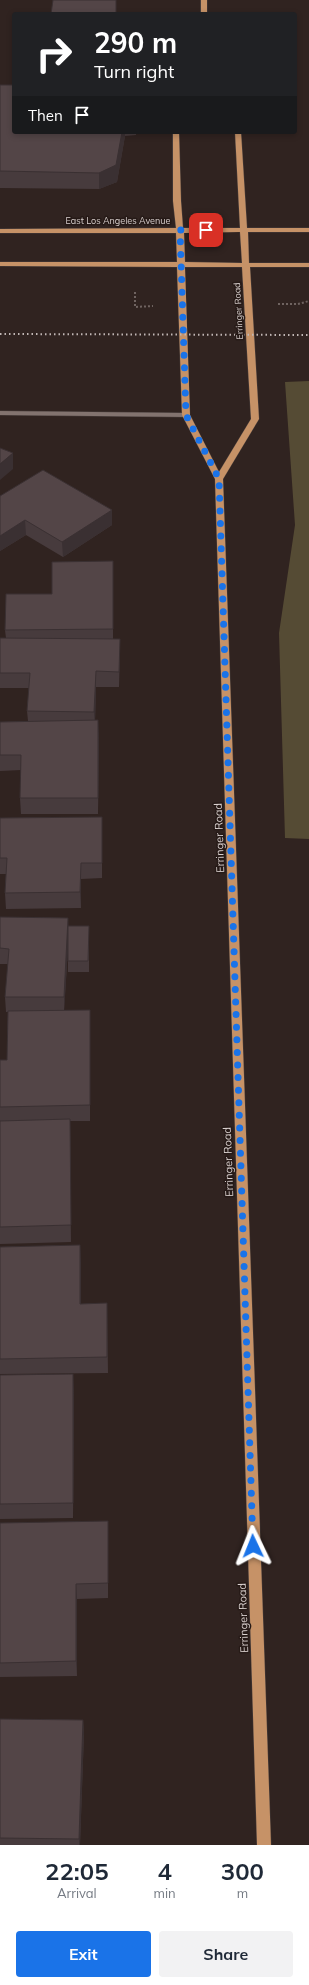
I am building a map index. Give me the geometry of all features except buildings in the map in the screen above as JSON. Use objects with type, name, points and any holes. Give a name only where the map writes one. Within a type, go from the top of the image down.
[{"type":"main road","points":[[204,0],[204,12]]},
{"type":"main road","name":"Erringer Road","points":[[176,134],[177,201],[180,230],[186,415],[219,479],[264,1845]]},
{"type":"main road","name":"Erringer Road","points":[[219,479],[254,419],[238,134]]},
{"type":"main road","name":"East Los Angeles Avenue","points":[[0,231],[309,230]]},
{"type":"main road","points":[[0,264],[309,265]]},
{"type":"lane","points":[[0,413],[186,415]]},
{"type":"shaded area","points":[[309,381],[309,839],[285,838],[279,633],[295,525],[285,382]]},
{"type":"railway","points":[[0,334],[309,335]]},
{"type":"route","points":[[206,230],[180,230],[182,334],[186,415],[219,479],[233,876],[253,1546]]}]
